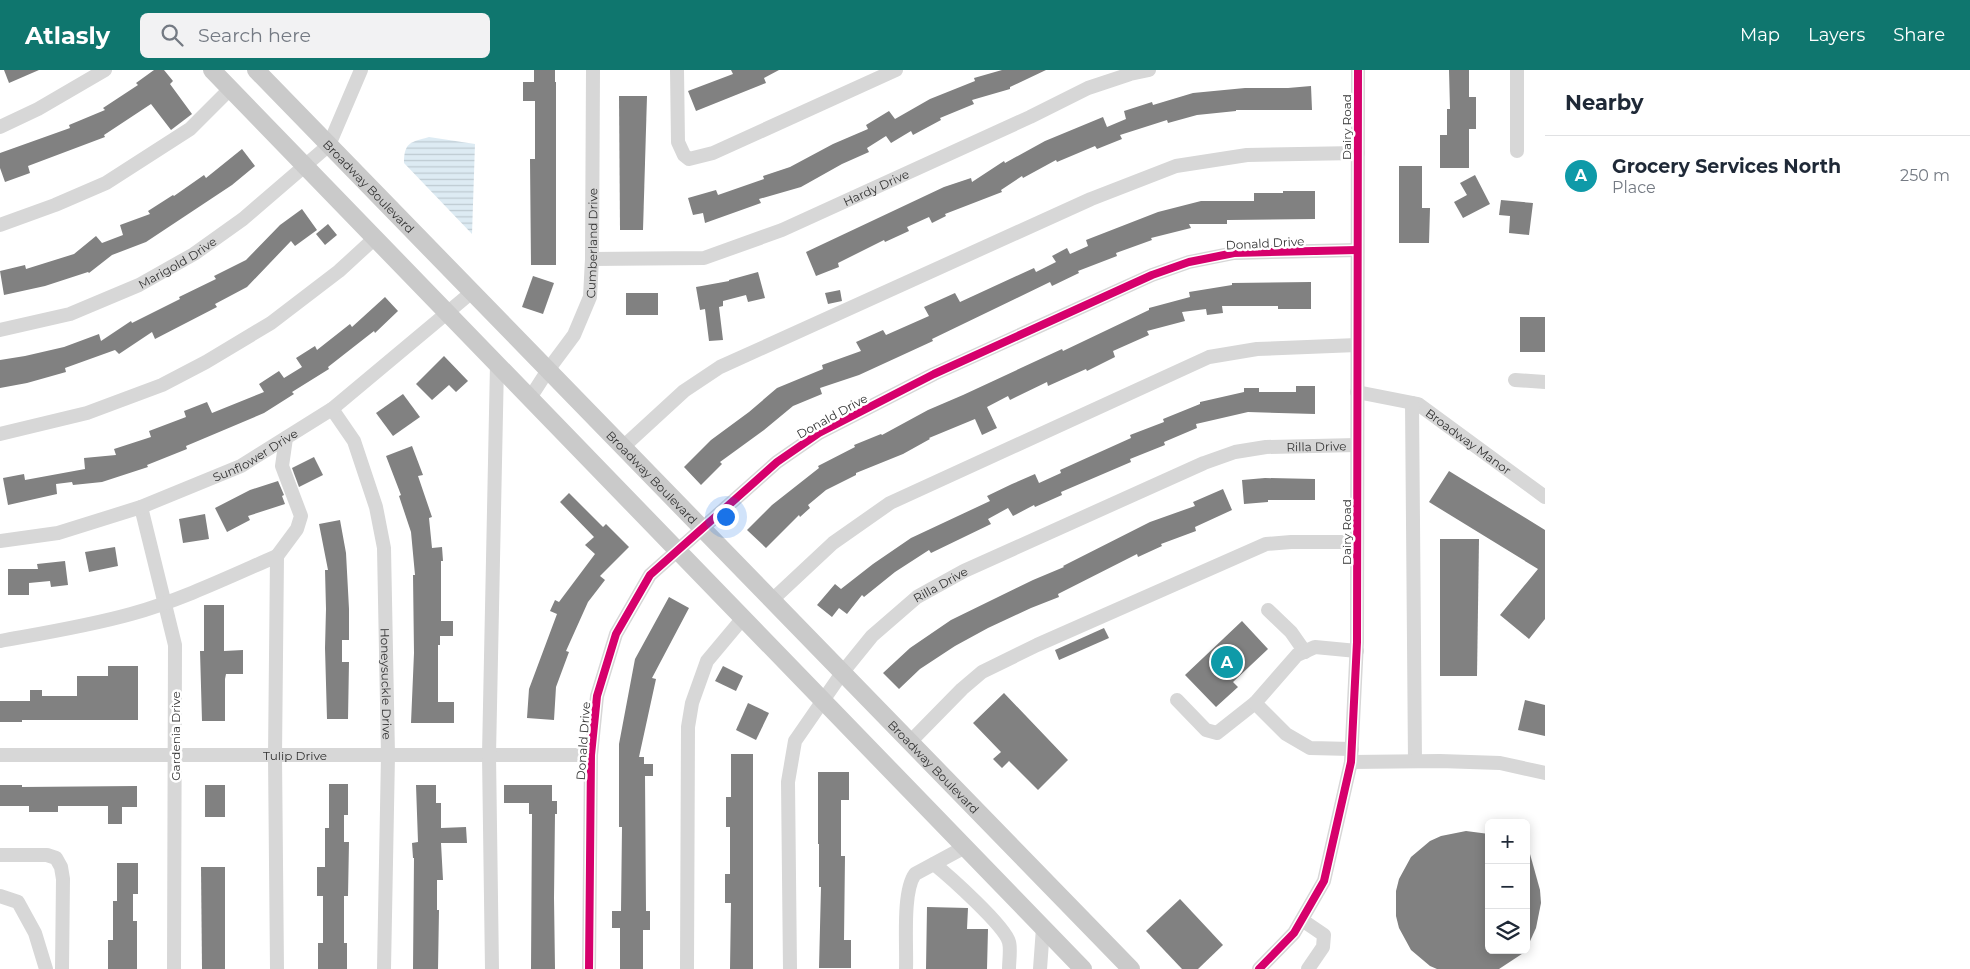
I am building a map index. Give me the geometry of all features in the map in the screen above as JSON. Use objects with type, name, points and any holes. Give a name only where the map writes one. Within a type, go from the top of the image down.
[{"type":"main road","points":[[212,70],[1083,969]]},
{"type":"main road","name":"Broadway Boulevard","points":[[256,70],[1131,969]]},
{"type":"street","points":[[0,127],[38,109],[105,70]]},
{"type":"street","points":[[329,145],[361,70]]},
{"type":"street","name":"Cumberland Drive","points":[[530,398],[574,335],[590,296],[593,70]]},
{"type":"street","points":[[677,70],[678,142],[684,155],[689,158],[713,153],[896,70]]},
{"type":"street","name":"Hardy Drive","points":[[592,258],[704,258],[782,230],[1030,117],[1088,88],[1130,74],[1149,70]]},
{"type":"street","name":"Dairy Road","points":[[1259,969],[1294,933],[1324,881],[1352,756],[1357,651],[1358,70]]},
{"type":"street","points":[[1517,70],[1515,122],[1517,151]]},
{"type":"street","points":[[0,225],[55,205],[106,183],[190,129],[230,89]]},
{"type":"street","name":"Marigold Drive","points":[[0,330],[70,314],[139,285],[194,254],[243,219],[329,145]]},
{"type":"street","points":[[623,447],[684,391],[720,367],[1100,196],[1176,166],[1247,155],[1358,153]]},
{"type":"street","points":[[0,434],[87,413],[162,385],[206,362],[271,323],[339,271],[375,238]]},
{"type":"street","name":"Donald Drive","points":[[589,969],[590,755],[597,696],[616,634],[650,575],[777,462],[819,433],[934,374],[1152,275],[1189,262],[1234,253],[1357,250]]},
{"type":"street","name":"Sunflower Drive","points":[[0,541],[58,533],[141,507],[241,466],[332,409],[472,292]]},
{"type":"street","points":[[772,600],[833,543],[890,503],[1209,357],[1257,349],[1357,345]]},
{"type":"street","points":[[492,969],[489,755],[497,364]]},
{"type":"street","points":[[1515,380],[1545,382]]},
{"type":"street","name":"Broadway Manor","points":[[1357,392],[1418,404],[1545,497]]},
{"type":"street","points":[[1412,403],[1415,761]]},
{"type":"street","name":"Honeysuckle Drive","points":[[332,409],[354,441],[376,507],[384,548],[388,755],[384,969]]},
{"type":"street","points":[[0,641],[57,631],[131,614],[166,602],[277,556],[297,529],[301,516],[282,466],[286,438]]},
{"type":"street","name":"Rilla Drive","points":[[790,969],[788,782],[795,741],[842,673],[872,636],[917,597],[964,571],[1204,463],[1235,452],[1266,447],[1357,445]]},
{"type":"street","name":"Gardenia Drive","points":[[141,507],[166,602],[175,645],[174,969]]},
{"type":"street","points":[[910,742],[962,689],[982,672],[1037,646],[1266,544],[1357,542]]},
{"type":"street","points":[[277,556],[277,969]]},
{"type":"street","points":[[1268,610],[1291,632],[1305,652]]},
{"type":"street","points":[[688,969],[688,726],[692,704],[707,661],[743,618]]},
{"type":"street","points":[[1177,700],[1206,730],[1217,733],[1255,703],[1296,654],[1315,647],[1357,651]]},
{"type":"street","points":[[1255,703],[1286,734],[1310,748],[1352,756],[1415,761],[1500,763],[1545,773]]},
{"type":"street","name":"Tulip Drive","points":[[0,755],[590,755]]},
{"type":"street","points":[[906,969],[907,897],[911,880],[915,874],[965,847]]},
{"type":"street","points":[[0,855],[46,855],[56,858],[61,867],[63,879],[62,969]]},
{"type":"street","points":[[934,864],[956,881],[998,927],[1009,942],[1009,969]]},
{"type":"street","points":[[0,896],[18,902],[35,933],[46,969]]},
{"type":"street","points":[[1302,920],[1324,935],[1324,947],[1308,969]]},
{"type":"street","points":[[1040,969],[1043,928]]},
{"type":"shaded area","points":[[429,137],[475,144],[472,234],[404,163],[407,147],[413,142]]},
{"type":"building","points":[[4,70],[39,70],[9,83]]},
{"type":"building","points":[[154,70],[164,70],[173,81],[170,84],[192,114],[171,130],[151,104],[104,135],[105,137],[28,166],[30,173],[5,182],[0,168],[0,153],[70,128],[69,125],[105,110],[103,108],[138,85],[136,83]]},
{"type":"building","points":[[534,70],[555,70],[556,265],[531,265],[530,159],[535,159],[535,101],[523,101],[523,82],[534,82]]},
{"type":"building","points":[[731,70],[779,70],[764,78],[766,83],[696,111],[688,91],[733,74]]},
{"type":"building","points":[[1002,70],[1046,70],[1010,87],[1010,89],[972,100],[974,104],[940,118],[941,120],[913,135],[911,131],[891,143],[886,136],[867,148],[869,152],[842,164],[801,187],[759,199],[761,203],[705,223],[703,213],[693,215],[688,198],[716,190],[718,195],[764,179],[763,176],[790,167],[833,144],[868,129],[866,125],[889,111],[895,119],[930,99],[975,81],[974,78]]},
{"type":"building","points":[[1449,70],[1469,70],[1469,97],[1476,97],[1476,129],[1469,129],[1469,168],[1440,168],[1440,135],[1447,135],[1447,109],[1450,109]]},
{"type":"building","points":[[1311,86],[1312,110],[1236,110],[1197,115],[1168,123],[1167,120],[1120,135],[1122,139],[1097,149],[1095,146],[1057,162],[1056,160],[1023,178],[1022,176],[1001,190],[1002,192],[945,214],[946,216],[932,223],[929,217],[907,227],[909,231],[885,242],[884,240],[838,263],[839,267],[816,276],[806,252],[944,187],[971,178],[972,182],[1004,161],[1005,163],[1045,141],[1103,117],[1107,127],[1126,119],[1124,111],[1152,102],[1153,105],[1193,93],[1245,88]]},
{"type":"building","points":[[619,96],[647,96],[643,230],[620,230]]},
{"type":"building","points":[[242,149],[255,166],[232,185],[146,242],[112,255],[89,273],[45,286],[4,295],[0,271],[25,265],[26,269],[74,254],[96,236],[102,243],[123,235],[120,225],[150,214],[148,211],[204,175],[206,178]]},
{"type":"building","points":[[1399,166],[1422,166],[1422,208],[1430,208],[1429,243],[1399,243]]},
{"type":"building","points":[[1475,175],[1490,204],[1463,218],[1454,202],[1467,195],[1460,183]]},
{"type":"building","points":[[1283,191],[1315,191],[1315,219],[1227,220],[1227,224],[1189,224],[1191,228],[1151,238],[1152,240],[1116,253],[1117,256],[1078,271],[1079,273],[1052,286],[1050,282],[932,339],[933,341],[859,375],[820,388],[822,394],[793,406],[720,462],[722,464],[701,485],[684,467],[711,440],[749,412],[777,388],[823,369],[822,365],[861,351],[856,342],[883,330],[886,335],[929,316],[924,307],[955,293],[960,302],[1034,268],[1036,272],[1056,262],[1052,256],[1067,248],[1070,254],[1088,246],[1086,240],[1158,212],[1201,201],[1254,201],[1254,193],[1283,193]]},
{"type":"building","points":[[1501,200],[1533,203],[1529,235],[1509,233],[1510,216],[1499,215]]},
{"type":"building","points":[[302,209],[317,230],[295,246],[291,241],[247,287],[215,304],[217,307],[155,339],[152,332],[119,354],[115,350],[65,368],[66,372],[27,383],[0,388],[0,360],[64,347],[99,334],[101,341],[131,321],[132,323],[180,299],[179,297],[216,279],[214,276],[246,260],[280,225]]},
{"type":"building","points":[[328,224],[337,235],[325,245],[316,234]]},
{"type":"building","points":[[758,272],[765,298],[748,302],[746,295],[723,301],[723,306],[719,307],[723,340],[709,341],[705,309],[700,310],[696,287],[729,281]]},
{"type":"building","points":[[533,276],[554,283],[543,314],[522,307]]},
{"type":"building","points":[[1311,282],[1311,309],[1278,309],[1278,306],[1222,306],[1223,313],[1207,315],[1206,309],[1182,312],[1185,321],[1147,331],[1149,335],[1113,351],[1115,357],[1087,371],[1086,369],[1048,386],[1047,382],[1010,400],[1008,396],[987,407],[997,428],[982,435],[975,419],[929,438],[903,454],[856,473],[856,475],[826,490],[808,505],[810,508],[800,517],[799,515],[766,548],[747,530],[772,505],[819,468],[818,466],[855,447],[854,445],[882,435],[928,410],[1062,349],[1063,351],[1149,310],[1149,308],[1190,297],[1189,292],[1232,285],[1232,283]]},
{"type":"building","points":[[840,290],[842,301],[828,304],[825,293]]},
{"type":"building","points":[[626,293],[658,293],[658,315],[626,315]]},
{"type":"building","points":[[385,297],[398,311],[375,333],[374,331],[328,367],[329,369],[292,392],[294,394],[264,413],[186,446],[187,449],[147,465],[148,467],[102,482],[73,485],[72,482],[56,484],[57,494],[8,505],[3,478],[24,474],[25,480],[85,469],[84,458],[116,455],[114,449],[151,437],[149,431],[186,417],[184,411],[207,402],[212,413],[264,392],[259,384],[279,371],[284,378],[302,367],[296,358],[315,346],[317,350],[350,324],[352,327]]},
{"type":"building","points":[[1520,317],[1545,317],[1545,352],[1520,352]]},
{"type":"building","points":[[444,356],[468,381],[456,392],[449,385],[432,400],[416,384]]},
{"type":"building","points":[[1296,386],[1315,386],[1315,414],[1248,412],[1196,424],[1197,428],[1164,442],[1165,445],[1130,459],[1131,462],[1061,492],[1062,495],[1035,507],[1034,505],[1013,516],[1008,508],[988,519],[991,524],[931,553],[929,550],[895,572],[864,597],[862,595],[847,614],[839,608],[832,617],[817,605],[835,584],[841,589],[911,538],[990,501],[987,496],[1012,484],[1035,474],[1039,483],[1061,473],[1060,470],[1131,438],[1130,435],[1164,422],[1163,419],[1200,404],[1200,402],[1244,392],[1244,388],[1259,388],[1259,392],[1296,392]]},
{"type":"building","points":[[403,394],[420,417],[393,436],[376,413]]},
{"type":"building","points":[[412,446],[423,475],[418,476],[432,517],[429,518],[432,548],[442,547],[441,621],[453,621],[453,636],[440,636],[440,645],[438,645],[438,702],[454,702],[454,723],[411,723],[414,653],[413,575],[415,575],[411,532],[399,496],[401,495],[386,456]]},
{"type":"building","points":[[314,457],[323,475],[299,487],[292,468]]},
{"type":"building","points":[[1449,471],[1545,530],[1545,619],[1529,639],[1500,615],[1538,569],[1429,502]]},
{"type":"building","points":[[1265,478],[1315,479],[1315,500],[1268,500],[1268,502],[1244,504],[1242,480]]},
{"type":"building","points":[[278,481],[284,495],[282,496],[285,504],[248,516],[250,520],[227,532],[215,508],[250,490]]},
{"type":"building","points":[[1223,489],[1232,510],[1195,527],[1196,531],[1161,544],[1162,546],[1138,557],[1137,554],[1058,594],[1059,597],[988,628],[955,646],[920,669],[899,689],[883,673],[910,648],[951,620],[1064,567],[1150,522],[1195,506],[1193,502]]},
{"type":"building","points":[[569,493],[603,527],[606,524],[629,547],[600,576],[605,580],[588,602],[566,651],[569,652],[556,687],[554,720],[527,718],[529,689],[557,614],[550,611],[555,600],[559,602],[595,554],[585,545],[594,537],[560,502]]},
{"type":"building","points":[[205,514],[209,539],[183,543],[179,519]]},
{"type":"building","points":[[340,520],[346,553],[349,609],[349,640],[342,640],[342,662],[349,662],[348,719],[327,719],[325,570],[328,570],[319,524]]},
{"type":"building","points":[[1440,539],[1479,539],[1477,676],[1440,676]]},
{"type":"building","points":[[115,547],[118,566],[89,572],[85,552]]},
{"type":"building","points":[[65,561],[68,585],[51,587],[50,581],[29,583],[29,595],[8,595],[8,569],[38,569],[37,564]]},
{"type":"building","points":[[669,597],[689,608],[652,678],[656,679],[639,757],[644,757],[644,764],[653,764],[653,776],[645,776],[646,911],[650,911],[650,930],[643,930],[643,969],[620,969],[620,928],[612,928],[612,911],[621,911],[622,827],[619,827],[619,744],[635,659]]},
{"type":"building","points":[[204,605],[224,605],[224,651],[243,650],[243,674],[226,674],[225,721],[202,721],[200,651],[204,651]]},
{"type":"building","points":[[1242,621],[1268,649],[1233,682],[1238,687],[1216,707],[1185,675]]},
{"type":"building","points":[[1104,628],[1109,638],[1059,660],[1055,650]]},
{"type":"building","points":[[108,666],[138,666],[138,720],[22,720],[22,722],[0,722],[0,701],[30,701],[30,690],[42,690],[42,696],[77,696],[77,676],[108,676]]},
{"type":"building","points":[[723,666],[743,676],[736,691],[715,681]]},
{"type":"building","points":[[1004,693],[1068,760],[1038,790],[1009,761],[1002,768],[993,759],[1001,752],[973,723]]},
{"type":"building","points":[[1525,700],[1545,705],[1545,736],[1518,730]]},
{"type":"building","points":[[748,703],[769,713],[756,740],[736,730]]},
{"type":"building","points":[[731,754],[753,754],[753,969],[730,969],[731,903],[725,903],[725,874],[730,874],[730,827],[726,827],[726,797],[731,797]]},
{"type":"building","points":[[818,772],[849,772],[849,800],[841,800],[841,856],[845,856],[844,940],[851,940],[851,968],[819,968],[821,887],[819,887]]},
{"type":"building","points":[[329,784],[348,784],[348,815],[344,815],[344,842],[349,842],[348,896],[344,896],[344,943],[347,943],[347,969],[318,969],[318,943],[323,943],[323,896],[317,896],[317,867],[325,867],[325,828],[329,828]]},
{"type":"building","points":[[0,785],[22,785],[22,787],[137,786],[137,807],[122,807],[122,824],[108,824],[108,806],[58,806],[58,812],[29,812],[29,806],[0,806]]},
{"type":"building","points":[[205,785],[225,785],[225,817],[205,817]]},
{"type":"building","points":[[416,785],[436,785],[436,803],[441,803],[441,828],[466,827],[467,843],[441,843],[443,880],[437,880],[437,910],[439,910],[438,969],[413,969],[414,858],[412,843],[418,842]]},
{"type":"building","points":[[504,785],[552,785],[552,801],[557,801],[557,814],[555,814],[554,898],[555,969],[531,969],[532,814],[529,814],[529,803],[504,803]]},
{"type":"building","points":[[1466,831],[1485,833],[1485,954],[1522,954],[1499,969],[1437,969],[1430,966],[1411,950],[1399,928],[1396,916],[1396,891],[1399,879],[1411,857],[1430,841],[1441,836]]},
{"type":"building","points":[[1530,854],[1540,890],[1541,903],[1536,928],[1530,941]]},
{"type":"building","points":[[117,863],[138,863],[138,894],[133,894],[133,921],[137,921],[137,969],[108,969],[108,940],[113,940],[113,901],[117,901]]},
{"type":"building","points":[[201,867],[225,867],[225,969],[202,969]]},
{"type":"building","points":[[1180,899],[1223,945],[1198,969],[1182,969],[1146,931]]},
{"type":"building","points":[[927,907],[968,908],[967,929],[988,929],[987,969],[926,969]]},
{"type":"cycle path","points":[[1259,969],[1294,933],[1324,881],[1351,762],[1357,642],[1358,70]]},
{"type":"cycle path","points":[[589,969],[591,755],[597,696],[616,634],[650,575],[777,462],[819,433],[934,374],[1152,275],[1189,262],[1234,253],[1357,250]]},
{"type":"place","name":"Grocery Services North","points":[[1227,662]]}]
